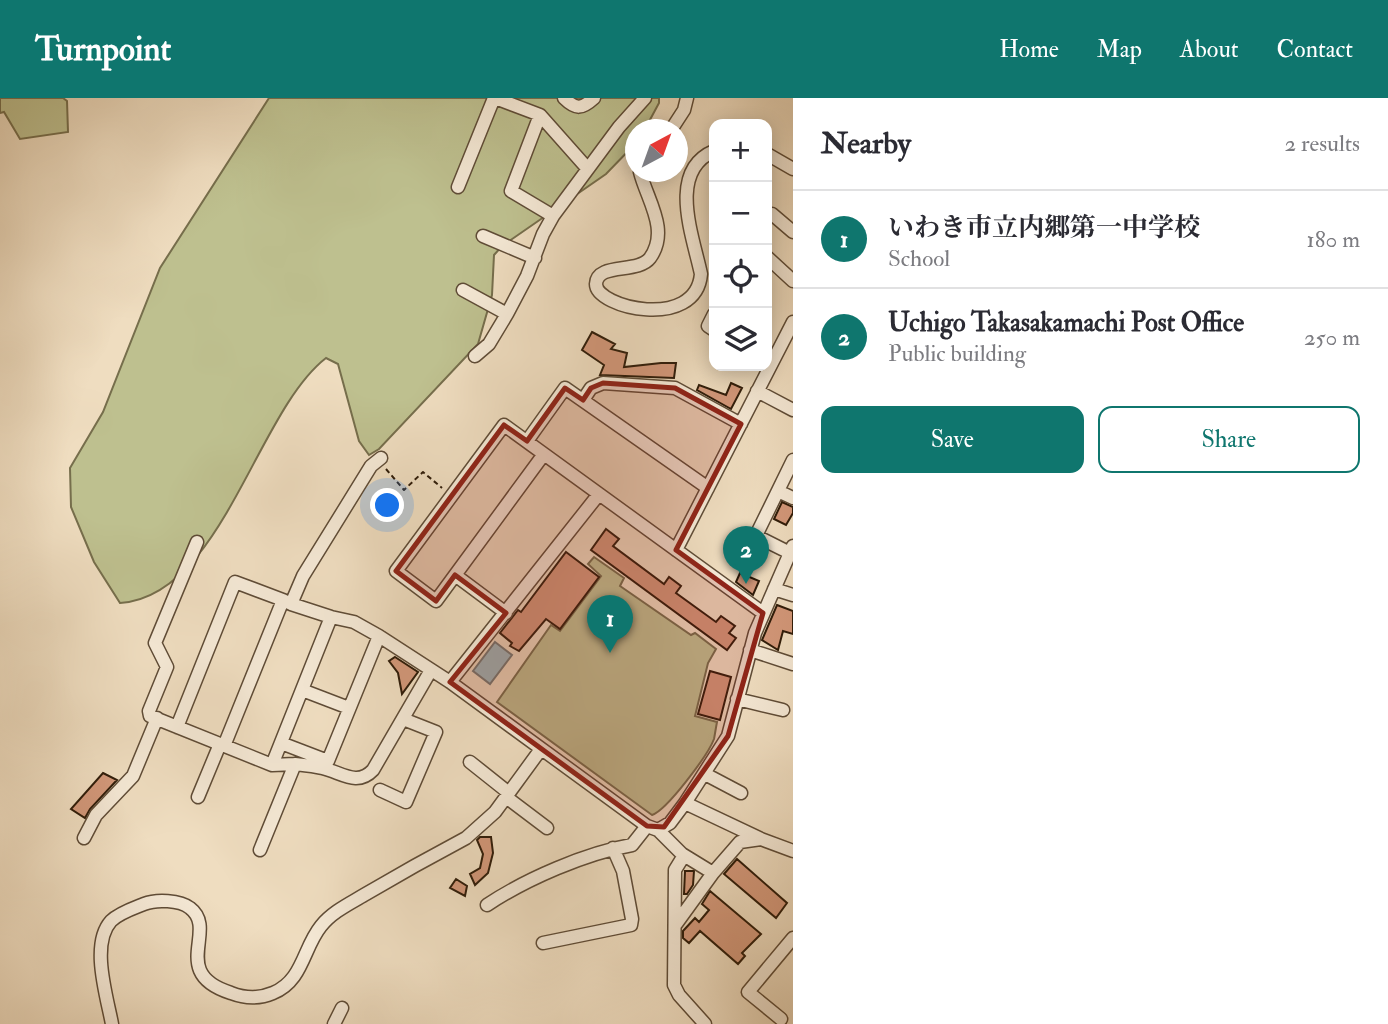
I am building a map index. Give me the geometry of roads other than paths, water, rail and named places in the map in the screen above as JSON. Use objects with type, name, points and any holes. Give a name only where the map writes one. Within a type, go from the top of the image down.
[{"type":"street","points":[[458,187],[495,98],[540,114],[587,168]]},
{"type":"street","points":[[564,98],[577,108],[584,107],[594,98]]},
{"type":"street","points":[[475,356],[489,344],[507,314],[553,216],[587,168],[645,98]]},
{"type":"street","points":[[678,119],[687,98]]},
{"type":"street","points":[[540,114],[511,191],[553,216]]},
{"type":"street","points":[[688,178],[695,166],[709,154]]},
{"type":"street","points":[[772,157],[793,169]]},
{"type":"street","points":[[644,182],[657,219],[658,240],[651,257],[638,267],[611,269],[596,282],[602,295],[634,309],[649,311],[684,302],[696,293],[700,285],[701,274],[685,196],[687,182]]},
{"type":"street","points":[[772,214],[793,232]]},
{"type":"street","points":[[482,236],[535,258]]},
{"type":"street","points":[[772,262],[793,281]]},
{"type":"street","points":[[463,290],[507,314]]},
{"type":"street","points":[[772,355],[793,322]]},
{"type":"street","points":[[676,550],[741,424],[765,371]]},
{"type":"street","points":[[583,400],[591,388],[603,383],[675,388],[741,424]]},
{"type":"street","points":[[527,441],[565,388],[708,488]]},
{"type":"street","points":[[757,391],[793,410]]},
{"type":"street","points":[[544,454],[436,601],[396,571],[504,425],[527,441],[763,613]]},
{"type":"street","points":[[198,797],[287,602],[370,466],[380,459]]},
{"type":"street","points":[[746,558],[793,460]]},
{"type":"street","points":[[778,491],[793,498]]},
{"type":"street","points":[[450,682],[599,494]]},
{"type":"street","points":[[488,905],[510,889],[613,848],[632,845],[652,828],[670,822],[685,803],[728,736],[750,650],[763,613],[792,550],[756,537]]},
{"type":"street","points":[[197,542],[155,643],[167,667],[149,711],[150,716],[272,765],[295,764],[323,768],[354,779],[367,777],[431,670]]},
{"type":"street","points":[[455,575],[506,613]]},
{"type":"street","points":[[177,727],[235,582],[331,617],[354,622],[379,636],[450,682],[713,873]]},
{"type":"street","points":[[774,589],[793,595]]},
{"type":"street","points":[[272,765],[331,617]]},
{"type":"street","points":[[281,743],[328,761],[379,636]]},
{"type":"street","points":[[750,650],[793,664]]},
{"type":"street","points":[[302,690],[349,708]]},
{"type":"street","points":[[737,699],[783,710]]},
{"type":"street","points":[[84,838],[96,815],[133,776],[157,718]]},
{"type":"street","points":[[380,790],[406,802],[436,732],[403,719]]},
{"type":"street","points":[[112,1024],[101,950],[104,933],[116,917],[147,902],[162,901],[185,905],[197,915],[200,925],[197,964],[211,984],[252,998],[272,994],[295,976],[314,934],[333,914],[466,838],[485,824],[541,749]]},
{"type":"street","points":[[470,762],[547,828]]},
{"type":"street","points":[[260,850],[295,764]]},
{"type":"street","points":[[705,774],[741,793]]},
{"type":"street","points":[[685,803],[793,851]]},
{"type":"street","points":[[675,924],[740,842],[761,839]]},
{"type":"street","points":[[543,943],[631,925],[622,871],[613,848]]},
{"type":"street","points":[[682,853],[675,870],[674,985],[679,995],[705,1024]]},
{"type":"street","points":[[793,937],[748,992],[779,1022],[793,1010]]},
{"type":"street","points":[[334,1024],[342,1008]]},
{"type":"water","points":[[495,642],[512,655],[490,684],[473,671]]},
{"type":"place","name":"Uchigo Takasakamachi Post Office","points":[[746,584]]},
{"type":"place","name":"いわき市立内郷第一中学校","points":[[610,653]]}]
